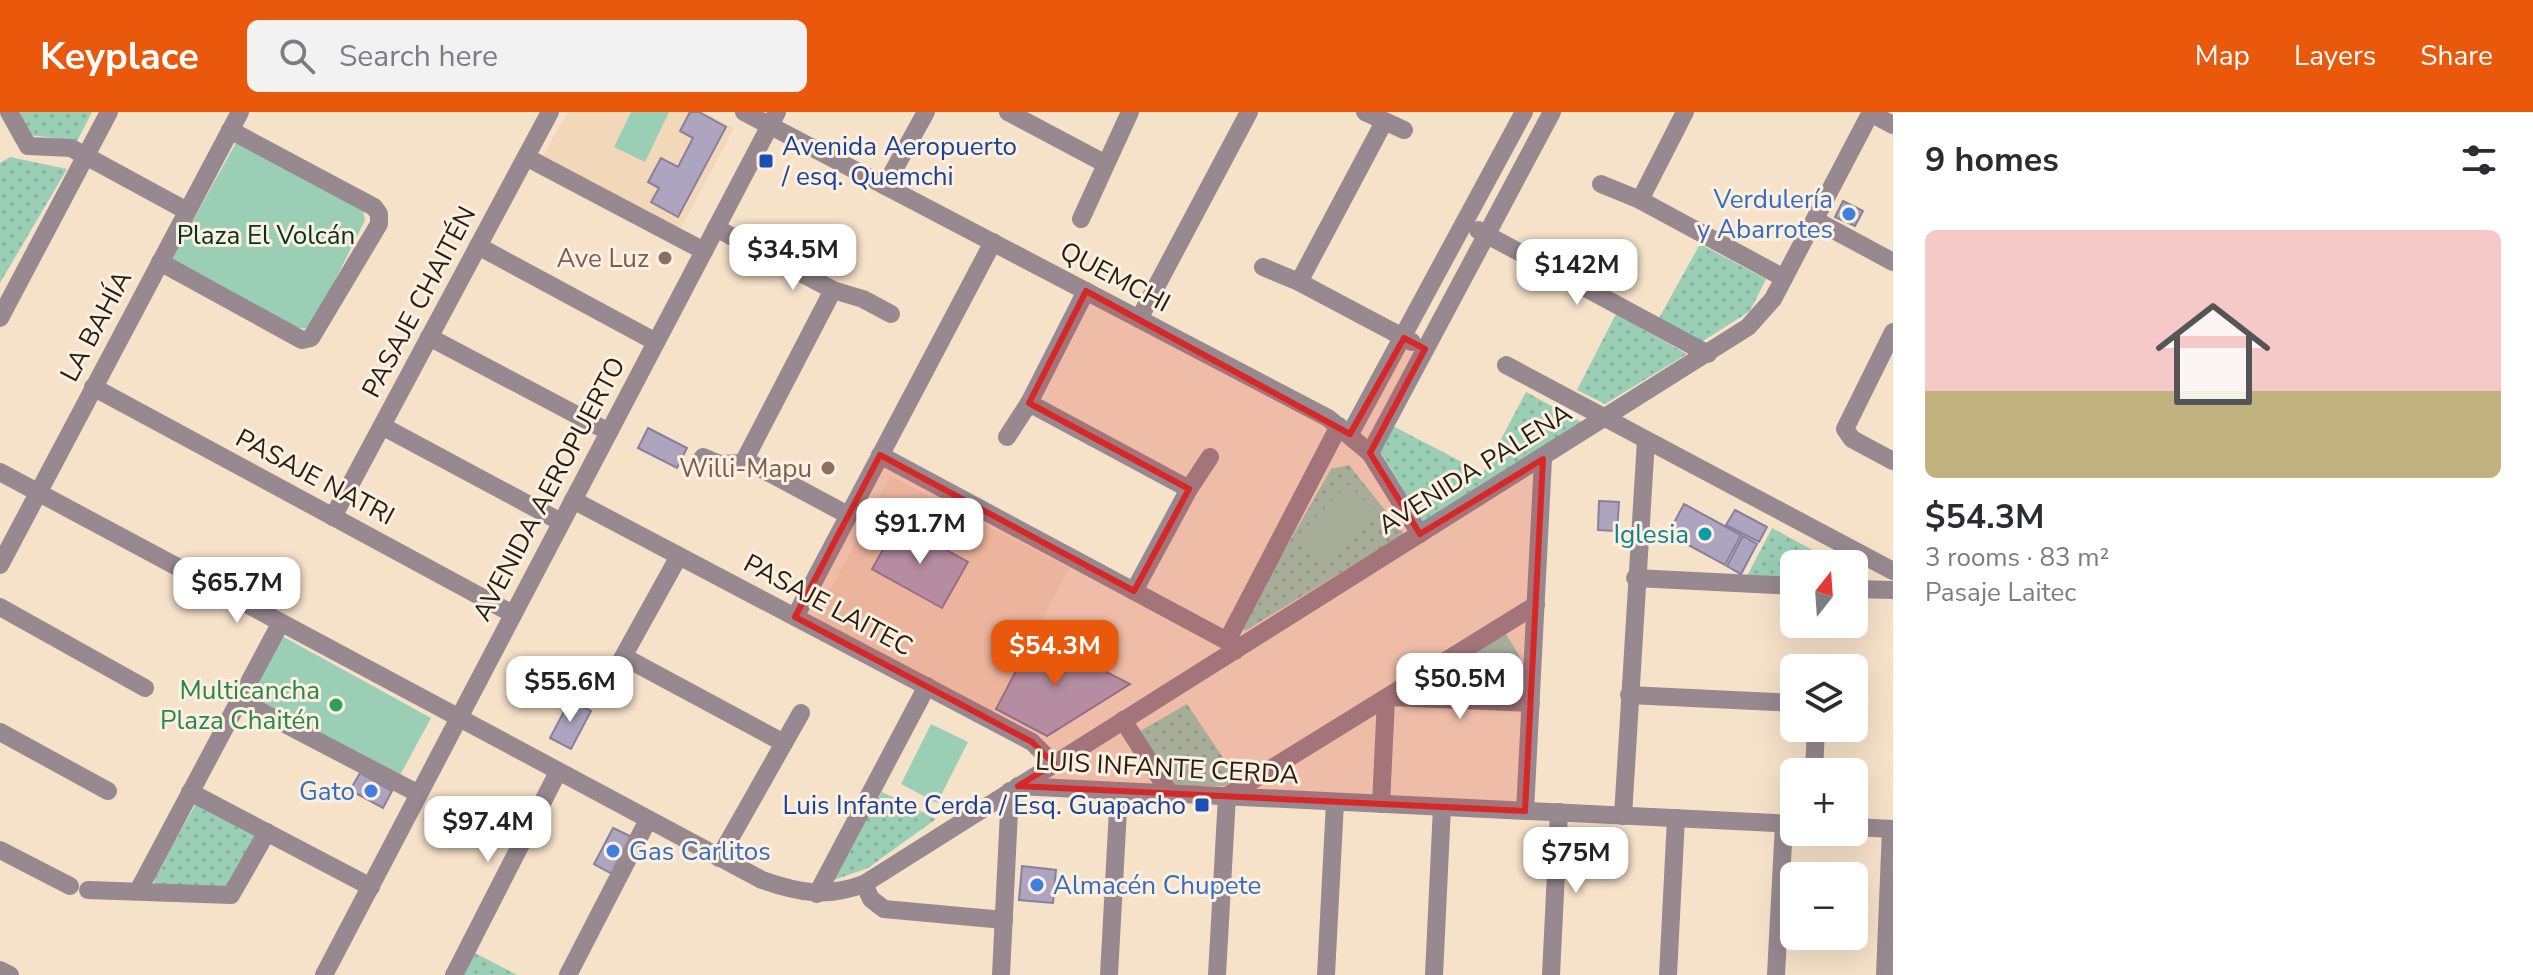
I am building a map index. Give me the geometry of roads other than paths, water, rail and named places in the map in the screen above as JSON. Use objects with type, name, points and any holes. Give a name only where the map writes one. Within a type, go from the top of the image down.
[{"type":"street","points":[[9,112],[26,145],[66,146],[187,211]]},
{"type":"street","points":[[0,318],[109,112]]},
{"type":"street","name":"LA BAHÍA","points":[[0,565],[240,112]]},
{"type":"street","name":"PASAJE CHAITÉN","points":[[333,517],[550,112]]},
{"type":"street","name":"QUEMCHI","points":[[744,112],[774,119],[885,186],[1344,430],[1370,453],[1420,534]]},
{"type":"street","points":[[885,186],[926,112]]},
{"type":"street","points":[[1008,112],[1104,163]]},
{"type":"street","points":[[1081,219],[1104,163],[1130,112]]},
{"type":"street","points":[[1139,319],[1249,112]]},
{"type":"street","points":[[1365,112],[1404,130]]},
{"type":"street","points":[[880,455],[1231,646],[1344,430],[1404,338],[1524,112]]},
{"type":"street","points":[[1370,453],[1552,112]]},
{"type":"street","points":[[1640,200],[1685,112]]},
{"type":"street","points":[[1871,113],[1893,125]]},
{"type":"street","name":"AVENIDA PALENA","points":[[1014,789],[1231,646],[1543,459],[1755,321],[1784,278],[1871,113]]},
{"type":"street","name":"AVENIDA AEROPUERTO","points":[[324,975],[774,119]]},
{"type":"street","points":[[1299,282],[1384,122]]},
{"type":"street","points":[[160,262],[302,340],[311,338],[379,224],[379,214],[374,207],[230,130]]},
{"type":"street","points":[[526,157],[704,251]]},
{"type":"street","points":[[1601,184],[1640,200],[1784,278]]},
{"type":"street","points":[[1815,220],[1893,262]]},
{"type":"street","points":[[1465,223],[1708,354]]},
{"type":"street","points":[[716,228],[833,290],[863,299],[891,314]]},
{"type":"street","points":[[795,617],[993,242]]},
{"type":"street","points":[[478,246],[656,342]]},
{"type":"street","points":[[1263,267],[1299,282],[1425,349]]},
{"type":"street","points":[[703,457],[720,464],[740,465],[745,460],[833,290]]},
{"type":"street","points":[[1007,437],[1029,403],[1086,291]]},
{"type":"street","points":[[1893,332],[1845,429],[1852,439],[1893,461]]},
{"type":"street","points":[[429,337],[609,432]]},
{"type":"street","points":[[1506,365],[1893,571]]},
{"type":"street","name":"PASAJE NATRI","points":[[93,387],[513,614]]},
{"type":"street","points":[[1029,403],[1189,489]]},
{"type":"street","points":[[382,426],[561,522]]},
{"type":"street","points":[[1623,816],[1635,578],[1646,440]]},
{"type":"street","points":[[1134,591],[1189,489],[1210,457]]},
{"type":"street","points":[[1525,811],[1543,459]]},
{"type":"street","points":[[745,460],[848,515]]},
{"type":"street","name":"LUIS INFANTE CERDA","points":[[0,472],[719,858],[762,880],[800,893],[817,894],[864,884],[1014,789],[1119,791],[1780,824]]},
{"type":"street","name":"PASAJE LAITEC","points":[[573,500],[1032,742],[1054,764]]},
{"type":"street","points":[[603,693],[626,658],[679,556]]},
{"type":"street","points":[[1635,578],[1780,585]]},
{"type":"street","points":[[1868,589],[1893,590]]},
{"type":"street","points":[[1217,975],[1227,796],[1536,605]]},
{"type":"street","points":[[0,607],[145,688]]},
{"type":"street","points":[[138,891],[280,624]]},
{"type":"street","points":[[626,658],[784,743]]},
{"type":"street","points":[[817,894],[927,686]]},
{"type":"street","points":[[1629,695],[1780,702]]},
{"type":"street","points":[[1388,698],[1531,703]]},
{"type":"street","points":[[1381,804],[1388,698]]},
{"type":"street","points":[[239,700],[419,794]]},
{"type":"street","points":[[719,858],[801,713]]},
{"type":"street","points":[[1123,720],[1170,794]]},
{"type":"street","points":[[0,732],[108,791]]},
{"type":"street","points":[[454,975],[558,772]]},
{"type":"street","points":[[1001,975],[1014,789]]},
{"type":"street","points":[[1109,975],[1119,791]]},
{"type":"street","points":[[190,792],[371,887]]},
{"type":"street","points":[[1326,975],[1335,802]]},
{"type":"street","points":[[1434,975],[1442,807]]},
{"type":"street","points":[[1551,975],[1559,812]]},
{"type":"street","points":[[1668,975],[1676,818]]},
{"type":"street","points":[[568,975],[648,820]]},
{"type":"street","points":[[1868,828],[1892,829],[1885,975]]},
{"type":"street","points":[[0,850],[79,888],[231,895],[267,832]]},
{"type":"street","points":[[1776,975],[1787,846]]},
{"type":"street","points":[[864,884],[871,899],[884,909],[1004,920]]},
{"type":"street","points":[[0,970],[10,975]]},
{"type":"place","name":"Avenida Aeropuerto / esq. Quemchi","points":[[766,161]]},
{"type":"place","name":"Verdulería y Abarrotes","points":[[1849,214]]},
{"type":"place","name":"Ave Luz","points":[[665,258]]},
{"type":"place","name":"Willi-Mapu","points":[[828,468]]},
{"type":"place","name":"Iglesia","points":[[1705,534]]},
{"type":"place","name":"Multicancha Plaza Chaitén","points":[[336,705]]},
{"type":"place","name":"Gato","points":[[371,791]]},
{"type":"place","name":"Luis Infante Cerda / Esq. Guapacho","points":[[1202,805]]},
{"type":"place","name":"Gas Carlitos","points":[[613,851]]},
{"type":"place","name":"Almacén Chupete","points":[[1037,885]]},
{"type":"park label","name":"Plaza El Volcán","points":[[266,235]]}]
